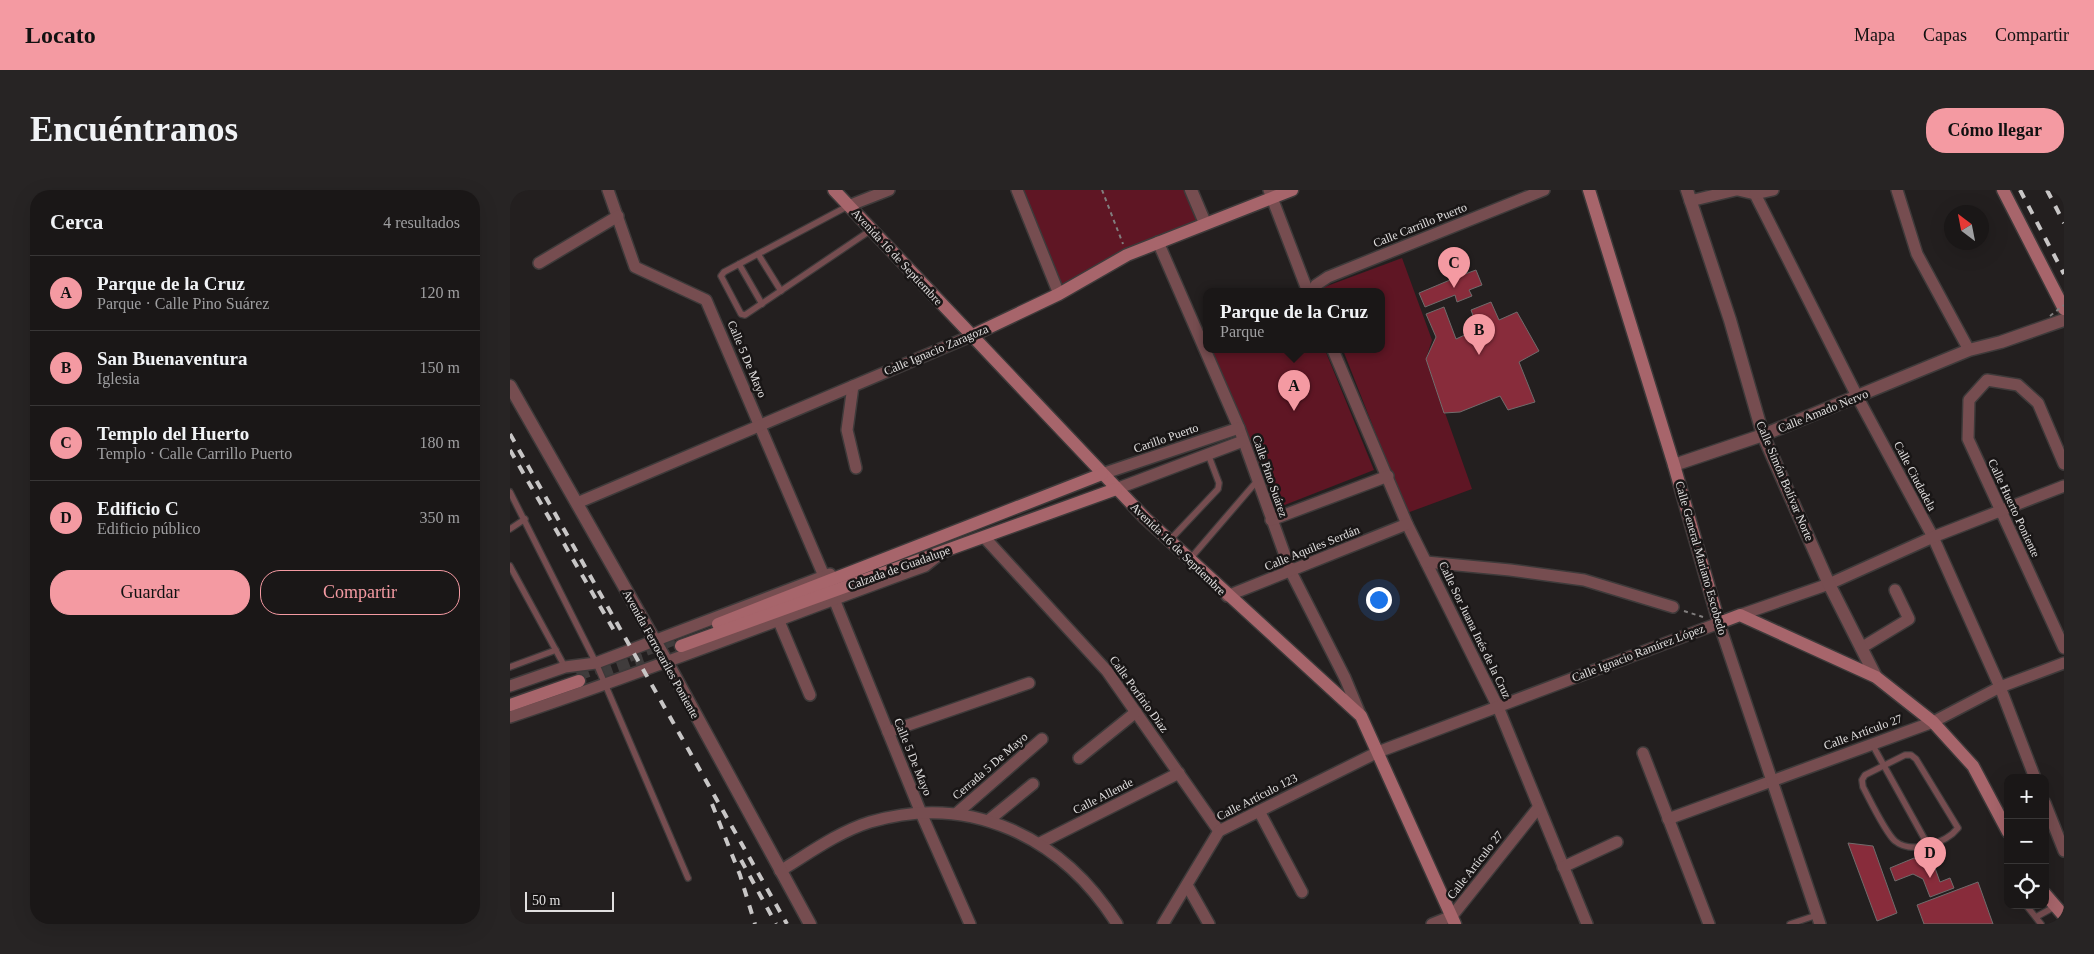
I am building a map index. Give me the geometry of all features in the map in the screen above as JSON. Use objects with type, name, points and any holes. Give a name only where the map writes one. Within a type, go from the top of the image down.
[{"type":"main road","name":"Avenida 16 de Septiembre","points":[[834,190],[1116,489],[1227,596],[1361,716],[1453,920]]},
{"type":"main road","name":"Calle Ignacio Zaragoza","points":[[971,336],[1059,294],[1127,255],[1270,194],[1292,190]]},
{"type":"main road","name":"Calle General Mariano Escobedo","points":[[1589,190],[1674,465],[1719,623]]},
{"type":"main road","points":[[2003,190],[2064,309]]},
{"type":"main road","name":"Calzada de Guadalupe","points":[[1102,474],[680,642],[942,552],[1116,489]]},
{"type":"main road","points":[[1740,615],[1876,677],[1932,722],[1973,766],[2004,824]]},
{"type":"main road","name":"Calle Ignacio Ramírez López","points":[[1719,623],[1740,615]]},
{"type":"main road","points":[[510,697],[578,678],[510,705]]},
{"type":"main road","points":[[2049,899],[2060,911]]},
{"type":"street","name":"Calle 5 De Mayo","points":[[608,190],[635,266],[706,300],[824,576]]},
{"type":"street","points":[[848,206],[888,190]]},
{"type":"street","points":[[1017,190],[1059,294]]},
{"type":"street","points":[[1191,190],[1205,223]]},
{"type":"street","name":"Calle Carrillo Puerto","points":[[1313,288],[1328,277],[1544,190]]},
{"type":"street","points":[[1689,196],[1737,190],[1755,194],[1773,190]]},
{"type":"street","points":[[1896,190],[1917,254],[1969,350]]},
{"type":"street","points":[[1270,194],[1308,288]]},
{"type":"street","name":"Calle Ciudadela","points":[[1755,194],[1858,398],[1933,537],[2000,687],[2033,774]]},
{"type":"street","name":"Calle Simón Bolívar Norte","points":[[1689,196],[1730,320],[1763,435],[1829,584],[1876,677]]},
{"type":"street","points":[[539,263],[618,216]]},
{"type":"street","name":"Calle Pino Suárez","points":[[1158,242],[1203,341]]},
{"type":"street","name":"Calle Amado Nervo","points":[[1674,465],[1763,435],[1858,398],[1969,350],[2001,342],[2064,320]]},
{"type":"street","name":"Calle Ignacio Zaragoza","points":[[577,503],[971,336]]},
{"type":"street","name":"Calle Pino Suárez","points":[[1208,353],[1239,428],[1291,572],[1345,678],[1361,716]]},
{"type":"street","name":"Calle Sor Juana Inés de la Cruz","points":[[1334,353],[1407,524],[1498,707],[1587,924]]},
{"type":"street","name":"Calle Huerto Poniente","points":[[2064,464],[2038,404],[2018,385],[1987,380],[1969,400],[1968,439],[2064,648]]},
{"type":"street","name":"Avenida Ferrocariles Poniente","points":[[510,386],[666,660],[810,924]]},
{"type":"street","points":[[853,386],[847,430],[856,468]]},
{"type":"street","name":"Carillo Puerto","points":[[1102,474],[1239,428]]},
{"type":"street","points":[[1116,489],[1243,441]]},
{"type":"street","points":[[1271,520],[1388,476]]},
{"type":"street","name":"Calle Ignacio Ramírez López","points":[[1740,615],[1829,584],[1933,537],[2064,486]]},
{"type":"street","name":"Calle Aquiles Serdán","points":[[1227,596],[1407,524]]},
{"type":"street","name":"Calle Porfirio Díaz","points":[[984,537],[1107,671],[1219,831]]},
{"type":"street","points":[[510,686],[565,667],[596,662],[919,541],[933,541]]},
{"type":"street","points":[[510,717],[606,685],[666,660],[925,566],[942,552]]},
{"type":"street","points":[[1426,562],[1510,570],[1584,580],[1673,607]]},
{"type":"street","points":[[1861,648],[1909,619],[1895,590]]},
{"type":"street","name":"Calle 5 De Mayo","points":[[834,599],[921,813],[970,924]]},
{"type":"street","points":[[778,619],[810,695]]},
{"type":"street","name":"Calle Ignacio Ramírez López","points":[[1378,752],[1719,623]]},
{"type":"street","name":"Calle General Mariano Escobedo","points":[[1719,623],[1773,780],[1818,920]]},
{"type":"street","name":"Calle Artículo 27","points":[[1668,819],[1932,722],[2000,687],[2064,663]]},
{"type":"street","points":[[888,732],[1029,683]]},
{"type":"street","points":[[1079,758],[1136,712]]},
{"type":"street","name":"Cerrada 5 De Mayo","points":[[957,813],[1042,739]]},
{"type":"street","name":"Calle Artículo 123","points":[[1163,924],[1219,831],[1378,752]]},
{"type":"street","points":[[1642,753],[1709,924]]},
{"type":"street","name":"Calle Allende","points":[[1040,843],[1179,773]]},
{"type":"street","points":[[989,820],[1033,784]]},
{"type":"street","name":"Calle Artículo 27","points":[[1453,920],[1538,808]]},
{"type":"street","points":[[1259,811],[1302,892]]},
{"type":"street","points":[[780,871],[830,840],[870,822],[921,813],[957,813],[989,820],[1040,843],[1077,875],[1104,903],[1117,924]]},
{"type":"street","points":[[2049,813],[2064,851]]},
{"type":"street","points":[[1563,867],[1617,842]]},
{"type":"street","points":[[1187,884],[1209,924]]},
{"type":"street","points":[[1432,924],[1453,920]]},
{"type":"lane","points":[[848,206],[724,272],[721,276],[741,314],[745,315],[871,230]]},
{"type":"lane","points":[[758,254],[781,291]]},
{"type":"lane","points":[[739,264],[762,304]]},
{"type":"lane","points":[[1169,541],[1218,489],[1219,483],[1208,454]]},
{"type":"lane","points":[[1189,560],[1257,481]]},
{"type":"lane","points":[[510,492],[596,662],[688,878]]},
{"type":"lane","points":[[510,529],[525,520]]},
{"type":"lane","points":[[510,566],[565,667]]},
{"type":"lane","points":[[510,667],[556,650]]},
{"type":"lane","points":[[1872,744],[1929,847]]},
{"type":"lane","points":[[1905,755],[1911,755],[1916,759],[1956,823],[1958,828],[1954,834],[1929,847],[1903,844],[1894,840],[1863,787],[1862,780],[1865,775],[1884,766],[1905,755]]},
{"type":"lane","points":[[2029,909],[2041,924]]},
{"type":"lane","points":[[2036,917],[2060,911]]},
{"type":"lane","points":[[1790,924],[1818,920]]},
{"type":"path","points":[[1102,190],[1127,255]]},
{"type":"path","points":[[2050,316],[2064,305]]},
{"type":"path","points":[[1673,607],[1719,623]]},
{"type":"shaded area","points":[[1017,190],[1191,190],[1205,223],[1059,294]]},
{"type":"shaded area","points":[[1402,258],[1432,340],[1426,359],[1472,489],[1407,513],[1344,353],[1385,353],[1385,288],[1322,288]]},
{"type":"shaded area","points":[[1213,353],[1326,353],[1374,470],[1277,508]]},
{"type":"building","points":[[1463,269],[1465,274],[1476,270],[1482,285],[1469,290],[1472,296],[1457,302],[1455,295],[1425,307],[1419,293],[1450,280],[1448,275]]},
{"type":"building","points":[[1491,302],[1499,320],[1517,312],[1539,351],[1519,362],[1535,402],[1508,410],[1500,396],[1460,412],[1444,413],[1426,359],[1436,337],[1426,314],[1444,307],[1456,339],[1478,329],[1471,310]]},
{"type":"building","points":[[1848,843],[1873,846],[1897,913],[1877,921]]},
{"type":"building","points":[[1914,858],[1935,868],[1940,882],[1950,878],[1954,888],[1930,897],[1923,879],[1913,874],[1895,881],[1890,868]]},
{"type":"building","points":[[1978,882],[1993,924],[1924,924],[1917,905]]},
{"type":"tunnel","points":[[629,656],[678,638]]},
{"type":"tunnel","points":[[601,674],[643,659]]},
{"type":"tunnel","points":[[577,675],[608,664]]},
{"type":"railway","points":[[2020,190],[2064,274]]},
{"type":"railway","points":[[2047,190],[2064,223]]},
{"type":"railway","points":[[510,434],[787,924]]},
{"type":"railway","points":[[510,450],[616,634]]},
{"type":"railway","points":[[712,804],[740,875],[755,924]]},
{"type":"railway","points":[[741,860],[776,924]]},
{"type":"place","name":"Templo del Huerto","points":[[1454,288]]},
{"type":"place","name":"San Buenaventura","points":[[1479,355]]},
{"type":"place","name":"Parque de la Cruz","points":[[1294,411]]},
{"type":"place","name":"Edificio C","points":[[1930,878]]}]
